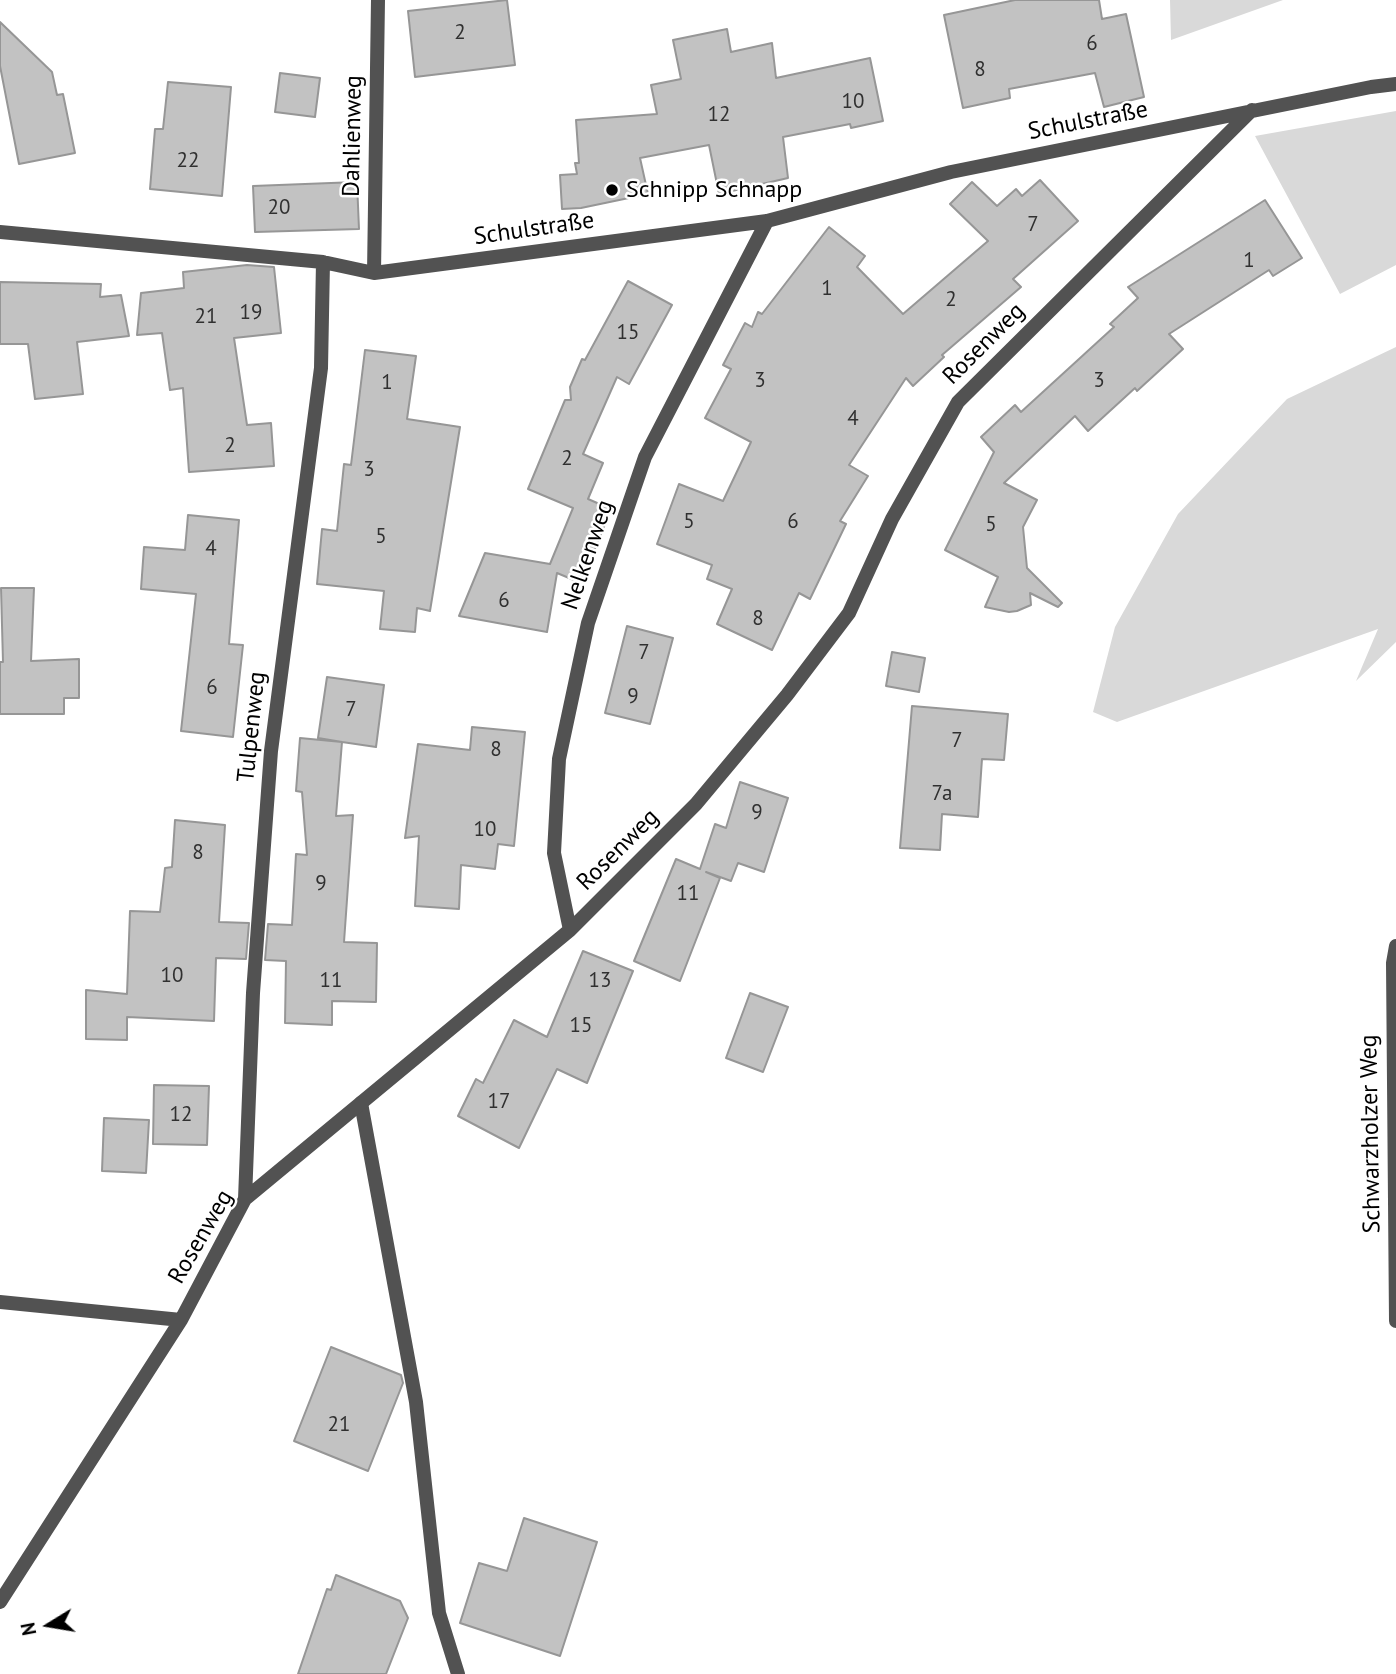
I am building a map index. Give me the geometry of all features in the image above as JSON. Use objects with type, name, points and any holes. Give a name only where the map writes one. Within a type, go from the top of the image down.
[{"type":"street","name":"Dahlienweg","points":[[374,273],[378,0]]},
{"type":"street","name":"Schulstraße","points":[[0,232],[323,262],[374,273],[767,221],[951,172],[1252,110],[1396,84]]},
{"type":"street","name":"Rosenweg","points":[[0,1602],[181,1320],[245,1199],[570,930],[696,804],[787,695],[849,613],[892,519],[958,402],[1252,110]]},
{"type":"street","name":"Nelkenweg","points":[[570,930],[554,853],[559,759],[588,623],[645,457],[767,221]]},
{"type":"street","name":"Tulpenweg","points":[[245,1199],[253,993],[271,751],[321,368],[323,262]]},
{"type":"street","name":"Schwarzholzer Weg","points":[[1396,946],[1393,963],[1396,1321]]},
{"type":"street","points":[[361,1103],[416,1402],[439,1613],[457,1674]]},
{"type":"street","points":[[0,1302],[181,1320]]},
{"type":"shaded area","points":[[1170,0],[1283,0],[1171,40]]},
{"type":"shaded area","points":[[1396,111],[1396,265],[1340,294],[1255,136]]},
{"type":"shaded area","points":[[1396,347],[1396,642],[1356,681],[1378,629],[1117,722],[1093,712],[1115,627],[1178,514],[1287,399]]},
{"type":"building","points":[[507,0],[515,65],[415,77],[408,11]]},
{"type":"building","points":[[1015,0],[1099,0],[1102,19],[1126,14],[1144,97],[1104,107],[1095,73],[1009,89],[1010,98],[963,108],[944,15]]},
{"type":"building","points":[[0,22],[52,72],[57,95],[63,94],[75,153],[19,164],[0,66]]},
{"type":"building","points":[[727,29],[731,52],[772,43],[776,78],[870,58],[883,121],[851,128],[850,124],[783,137],[788,178],[719,194],[709,145],[640,158],[648,194],[581,208],[562,209],[560,175],[577,174],[575,163],[579,163],[576,120],[657,114],[651,85],[681,79],[673,40]]},
{"type":"building","points":[[280,73],[320,78],[315,117],[275,112]]},
{"type":"building","points":[[168,82],[231,87],[222,196],[150,189],[155,129],[163,129]]},
{"type":"building","points":[[1040,180],[1078,221],[1013,279],[1021,287],[942,355],[944,357],[913,386],[906,378],[849,465],[868,476],[840,521],[846,524],[810,599],[799,593],[772,650],[717,624],[732,589],[707,579],[712,565],[657,544],[679,484],[723,501],[751,442],[705,418],[731,369],[723,365],[745,323],[752,327],[758,312],[762,314],[829,227],[865,256],[857,267],[903,314],[988,241],[950,204],[972,182],[997,206],[1016,189],[1022,196]]},
{"type":"building","points":[[357,182],[359,229],[255,232],[253,186]]},
{"type":"building","points":[[1265,200],[1302,258],[1273,276],[1269,270],[1169,334],[1183,349],[1137,391],[1135,388],[1088,431],[1075,416],[1004,483],[1037,500],[1023,527],[1027,568],[1062,603],[1058,607],[1030,593],[1031,605],[1017,611],[985,607],[998,577],[945,550],[994,452],[981,437],[1015,405],[1021,412],[1114,327],[1110,324],[1138,298],[1128,287]]},
{"type":"building","points":[[247,265],[274,267],[281,333],[234,338],[247,425],[271,423],[274,466],[189,472],[183,388],[170,390],[162,333],[137,335],[141,293],[184,288],[183,272]]},
{"type":"building","points":[[628,281],[672,305],[629,384],[617,377],[583,454],[603,463],[588,499],[611,509],[581,583],[557,573],[547,632],[459,616],[485,553],[550,564],[573,508],[528,489],[565,400],[571,400],[570,387],[582,359],[585,360]]},
{"type":"building","points":[[0,282],[101,284],[100,297],[121,295],[129,336],[77,342],[83,394],[35,399],[28,344],[0,344]]},
{"type":"building","points":[[365,350],[416,356],[407,419],[460,427],[430,611],[417,608],[415,632],[380,629],[384,591],[317,584],[322,529],[337,531],[344,464],[351,465]]},
{"type":"building","points":[[188,515],[239,520],[229,644],[243,645],[233,737],[181,731],[196,594],[141,589],[144,547],[185,550]]},
{"type":"building","points":[[1,588],[34,588],[31,661],[79,659],[79,698],[64,698],[64,714],[0,714],[0,662],[3,662]]},
{"type":"building","points":[[627,626],[673,638],[650,724],[605,713]]},
{"type":"building","points":[[892,652],[925,658],[919,692],[886,686]]},
{"type":"building","points":[[327,677],[384,685],[376,747],[318,738]]},
{"type":"building","points":[[912,706],[1008,714],[1004,760],[982,759],[978,817],[942,814],[940,850],[900,848]]},
{"type":"building","points":[[472,727],[525,732],[514,846],[498,844],[495,869],[461,865],[459,909],[415,906],[419,836],[405,838],[418,744],[470,750]]},
{"type":"building","points":[[300,738],[342,742],[336,816],[353,815],[344,942],[377,943],[376,1002],[332,1001],[332,1025],[285,1023],[286,961],[265,960],[268,924],[292,925],[296,854],[307,855],[302,792],[296,791]]},
{"type":"building","points":[[740,782],[788,798],[764,872],[738,863],[731,881],[706,872],[720,878],[680,981],[634,961],[676,859],[700,869],[715,824],[726,828]]},
{"type":"building","points":[[175,820],[225,825],[219,922],[249,923],[246,959],[216,958],[214,1021],[127,1017],[127,1040],[86,1039],[86,990],[127,994],[130,911],[160,912],[165,868],[172,867]]},
{"type":"building","points":[[583,951],[633,971],[587,1083],[557,1069],[519,1148],[458,1116],[476,1079],[483,1083],[514,1020],[547,1037]]},
{"type":"building","points":[[750,993],[788,1007],[763,1072],[726,1058]]},
{"type":"building","points":[[154,1085],[209,1086],[207,1145],[153,1144]]},
{"type":"building","points":[[104,1118],[149,1120],[146,1173],[102,1171]]},
{"type":"building","points":[[331,1347],[401,1375],[403,1383],[368,1471],[294,1441]]},
{"type":"building","points":[[524,1518],[597,1542],[560,1656],[460,1623],[479,1563],[507,1571]]},
{"type":"building","points":[[336,1575],[400,1601],[408,1618],[386,1674],[298,1674],[327,1589],[331,1590]]},
{"type":"place","name":"Schnipp Schnapp","points":[[612,190]]}]
